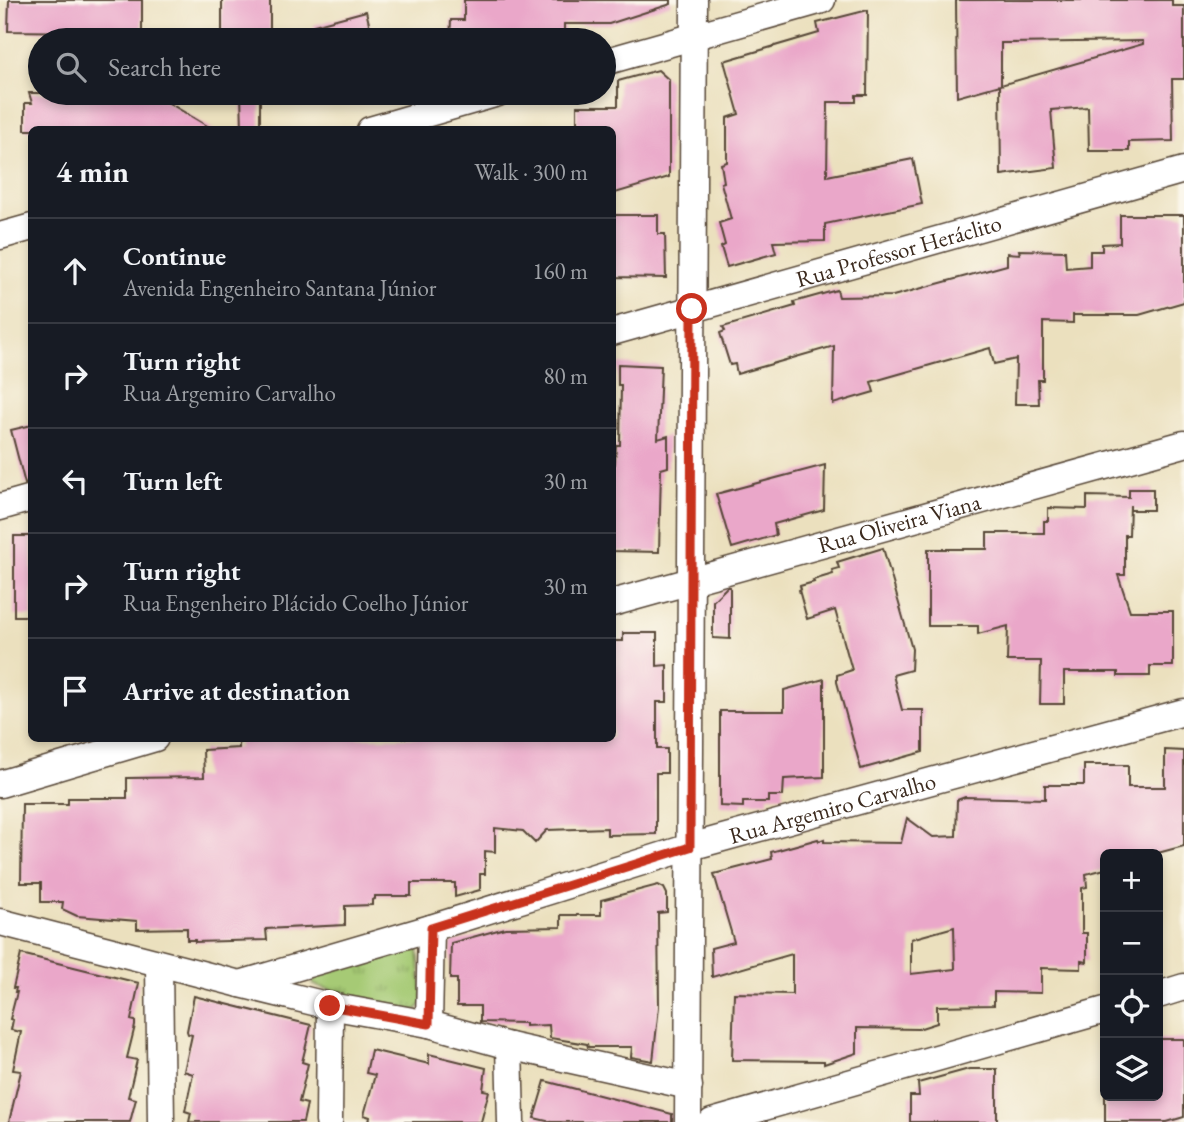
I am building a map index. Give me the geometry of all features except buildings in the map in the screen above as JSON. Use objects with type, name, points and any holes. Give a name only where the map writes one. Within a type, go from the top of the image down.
[{"type":"street","points":[[688,1122],[694,0]]},
{"type":"street","points":[[616,59],[822,0]]},
{"type":"street","points":[[384,126],[456,105]]},
{"type":"street","name":"Rua Professor Heráclito","points":[[616,331],[1184,170]]},
{"type":"street","points":[[0,236],[28,228]]},
{"type":"street","name":"Rua Oliveira Viana","points":[[616,602],[1184,444]]},
{"type":"street","points":[[0,507],[28,499]]},
{"type":"street","name":"Rua Argemiro Carvalho","points":[[240,984],[690,847],[1184,712]]},
{"type":"street","points":[[0,784],[142,742]]},
{"type":"street","points":[[0,922],[159,965],[330,1006],[429,1024],[689,1086]]},
{"type":"street","points":[[429,1024],[431,928]]},
{"type":"street","points":[[159,965],[161,1122]]},
{"type":"street","points":[[1163,993],[1184,987]]},
{"type":"street","points":[[330,1006],[330,1122]]},
{"type":"street","points":[[712,1122],[1100,1011]]},
{"type":"street","points":[[509,1045],[510,1122]]},
{"type":"green space","points":[[411,947],[418,949],[423,1003],[413,1013],[313,983],[314,976]]},
{"type":"route","points":[[330,1006],[429,1024],[431,928],[690,847],[692,309]]}]
